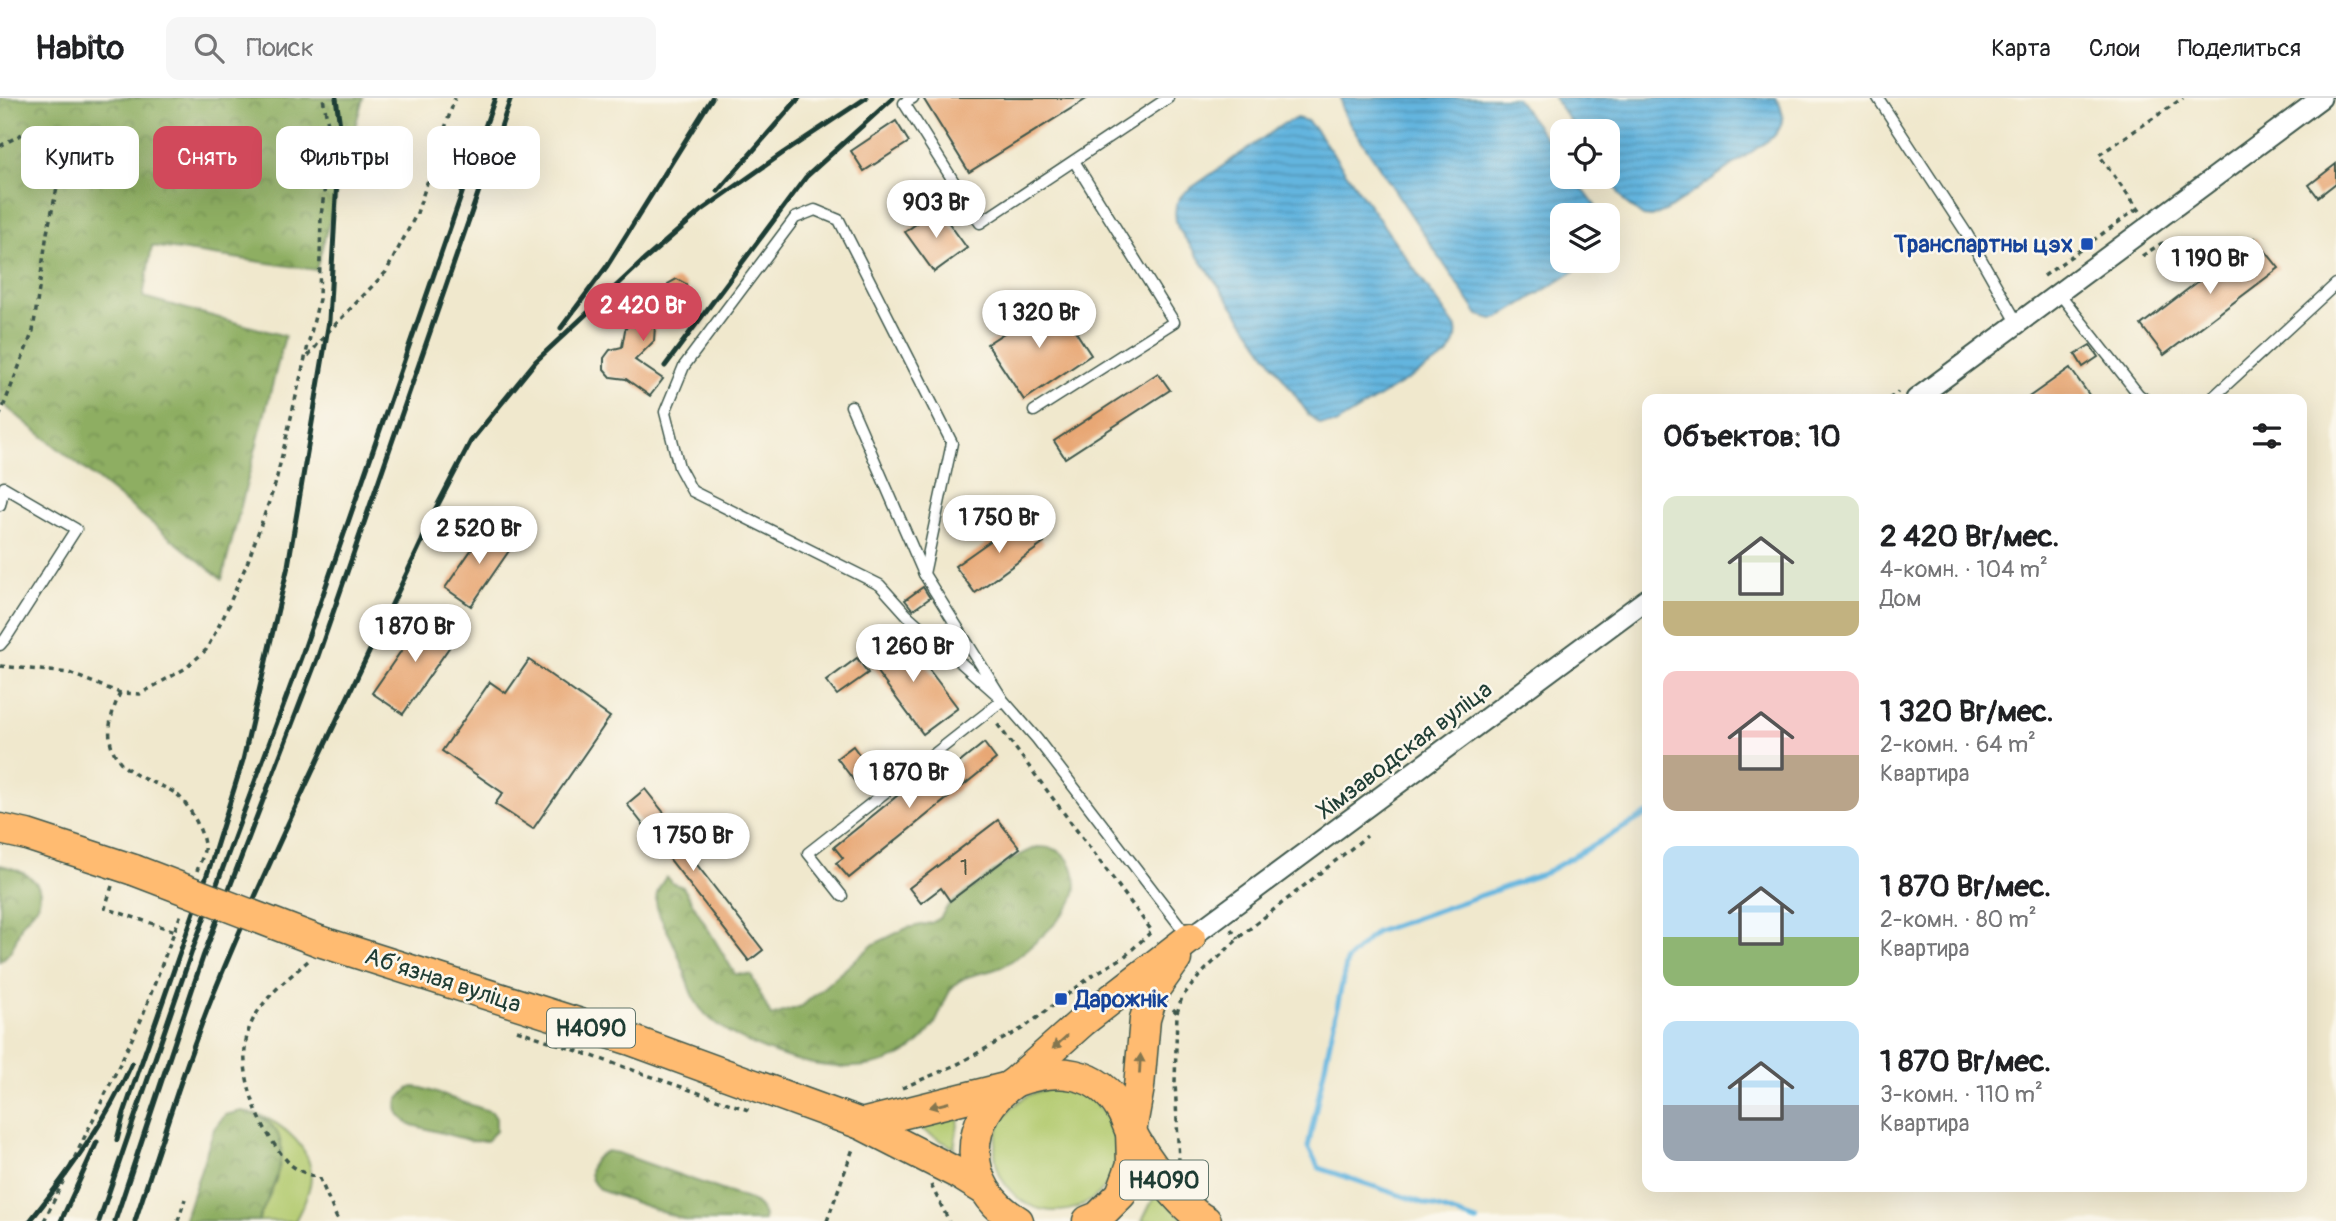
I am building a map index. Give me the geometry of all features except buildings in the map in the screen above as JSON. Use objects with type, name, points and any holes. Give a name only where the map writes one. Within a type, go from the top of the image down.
[{"type":"main road","name":"Абʼязная вуліца","points":[[0,819],[13,832],[316,948],[631,1040],[858,1134]]},
{"type":"main road","points":[[1011,1085],[1140,974],[1190,938]]},
{"type":"main road","points":[[1130,1131],[1139,1087],[1145,1019],[1140,974]]},
{"type":"main road","name":"Н4090","points":[[858,1134],[1011,1085],[1039,1073],[1063,1072],[1086,1078],[1106,1091],[1170,1188],[1197,1216],[1206,1221]]},
{"type":"main road","name":"Н4090","points":[[983,1189],[976,1168],[974,1146],[979,1124],[990,1104],[1011,1085]]},
{"type":"main road","name":"Н4090","points":[[1088,1221],[1098,1217],[1121,1194],[1132,1164],[1130,1131]]},
{"type":"main road","name":"Н4090","points":[[858,1134],[959,1174],[983,1189],[1002,1212],[1018,1221]]},
{"type":"street","points":[[1923,394],[2320,98]]},
{"type":"street","name":"Хімзаводская вуліца","points":[[1190,938],[1642,603]]},
{"type":"lane","points":[[912,98],[904,103],[980,223],[1168,98]]},
{"type":"lane","points":[[1878,98],[1966,234],[2018,324]]},
{"type":"lane","points":[[1034,411],[1174,322],[1073,161]]},
{"type":"lane","points":[[924,574],[952,443],[839,220],[815,210],[795,218],[684,366],[665,412],[679,467],[692,491],[880,585],[907,615],[1003,700],[1037,739],[1190,938]]},
{"type":"lane","points":[[2216,394],[2336,284]]},
{"type":"lane","points":[[2059,293],[2140,394]]},
{"type":"lane","points":[[851,406],[924,574],[1003,700]]},
{"type":"lane","points":[[0,505],[4,487],[76,529],[0,645]]},
{"type":"lane","points":[[842,896],[808,853],[1003,700]]},
{"type":"path","points":[[0,666],[69,673],[120,693],[140,694],[186,668],[206,650],[248,561],[275,485],[319,299],[321,216],[328,163],[329,129],[323,98]]},
{"type":"path","points":[[306,359],[386,272],[417,213],[455,98]]},
{"type":"path","points":[[2044,276],[2138,208],[2099,155],[2183,98]]},
{"type":"path","points":[[0,146],[23,133],[45,145],[55,161],[59,179],[47,233],[33,331],[0,415]]},
{"type":"path","points":[[2142,256],[2162,243]]},
{"type":"path","points":[[120,693],[110,715],[110,740],[116,755],[134,774],[176,794],[193,813],[205,848],[196,872]]},
{"type":"path","points":[[988,711],[1152,930],[1140,974]]},
{"type":"path","points":[[1181,1168],[1178,1158],[1175,1082],[1177,1013],[1182,998],[1201,974],[1243,934],[1367,836]]},
{"type":"path","points":[[124,875],[104,908],[175,932]]},
{"type":"path","points":[[44,1221],[141,1020],[183,908]]},
{"type":"path","points":[[316,948],[261,1007],[247,1035],[244,1070],[265,1130],[292,1166],[320,1180],[338,1221]]},
{"type":"path","points":[[893,1092],[956,1065],[1025,1027],[1093,975],[1140,974],[1177,1013]]},
{"type":"path","points":[[513,1029],[755,1112]]},
{"type":"path","points":[[827,1221],[858,1134]]},
{"type":"path","points":[[178,1221],[185,1199]]},
{"type":"green space","points":[[0,98],[363,98],[355,126],[276,126],[276,189],[338,189],[316,270],[152,246],[143,297],[285,336],[222,579],[0,402]]},
{"type":"green space","points":[[1037,847],[1059,851],[1073,869],[1075,893],[1063,915],[1011,961],[997,969],[968,976],[958,982],[949,992],[932,1028],[914,1046],[894,1058],[871,1065],[847,1067],[797,1060],[752,1044],[720,1027],[696,1002],[657,906],[656,897],[666,877],[672,883],[683,887],[735,974],[751,975],[771,1016],[802,1006],[874,944],[907,928],[931,923],[940,918],[948,906],[1010,860]]},
{"type":"green space","points":[[0,865],[31,878],[36,883],[40,898],[22,924],[12,949],[0,961]]},
{"type":"green space","points":[[414,1087],[492,1112],[496,1118],[496,1131],[486,1141],[472,1141],[412,1125],[400,1115],[397,1105],[408,1089]]},
{"type":"green space","points":[[1056,1089],[1079,1094],[1099,1107],[1112,1127],[1117,1150],[1112,1173],[1099,1193],[1079,1206],[1056,1211],[1033,1206],[1013,1193],[1000,1173],[995,1150],[1000,1127],[1013,1107],[1033,1094]]},
{"type":"green space","points":[[242,1111],[262,1118],[274,1128],[280,1141],[278,1172],[258,1221],[184,1221],[214,1129],[225,1115]]},
{"type":"green space","points":[[254,1113],[265,1118],[276,1124],[286,1131],[303,1149],[308,1160],[310,1185],[295,1221],[258,1221],[277,1178],[266,1119]]},
{"type":"green space","points":[[960,1113],[954,1148],[907,1121]]},
{"type":"green space","points":[[607,1151],[747,1199],[759,1207],[764,1221],[688,1221],[600,1190],[592,1179],[590,1169],[596,1159]]},
{"type":"green space","points":[[1156,1193],[1187,1221],[1142,1221]]},
{"type":"water","points":[[1341,98],[1516,98],[1550,144],[1550,189],[1583,189],[1593,203],[1550,203],[1550,273],[1572,273],[1499,318],[1478,315],[1342,109]]},
{"type":"water","points":[[1554,98],[1776,98],[1782,118],[1780,128],[1773,137],[1667,210],[1651,217],[1643,216],[1625,202],[1616,189],[1620,189],[1620,119],[1569,119]]},
{"type":"water","points":[[1296,118],[1307,121],[1316,130],[1456,328],[1455,344],[1445,357],[1335,424],[1320,424],[1309,415],[1178,228],[1175,218],[1176,205],[1184,193],[1283,124]]},
{"type":"waterway","points":[[1477,1221],[1319,1168],[1308,1147],[1347,960],[1376,932],[1545,873],[1642,817]]},
{"type":"railway","points":[[117,1140],[243,760],[288,566],[329,321],[340,126],[336,98]]},
{"type":"railway","points":[[99,1221],[192,951],[302,655],[495,98]]},
{"type":"railway","points":[[115,1221],[203,957],[317,659],[511,98]]},
{"type":"railway","points":[[561,328],[607,266],[712,98]]},
{"type":"railway","points":[[718,191],[799,98]]},
{"type":"railway","points":[[135,1221],[192,1051],[237,937],[434,512],[471,441],[536,361],[642,262],[702,210],[866,98]]},
{"type":"railway","points":[[665,366],[806,177],[893,98]]},
{"type":"railway","points":[[30,1221],[86,1145],[111,1105],[132,1063]]},
{"type":"railway","points":[[61,1221],[97,1142]]},
{"type":"place","name":"Транспартны цэх","points":[[2087,244]]},
{"type":"place","name":"Дарожнік","points":[[1061,999]]}]
